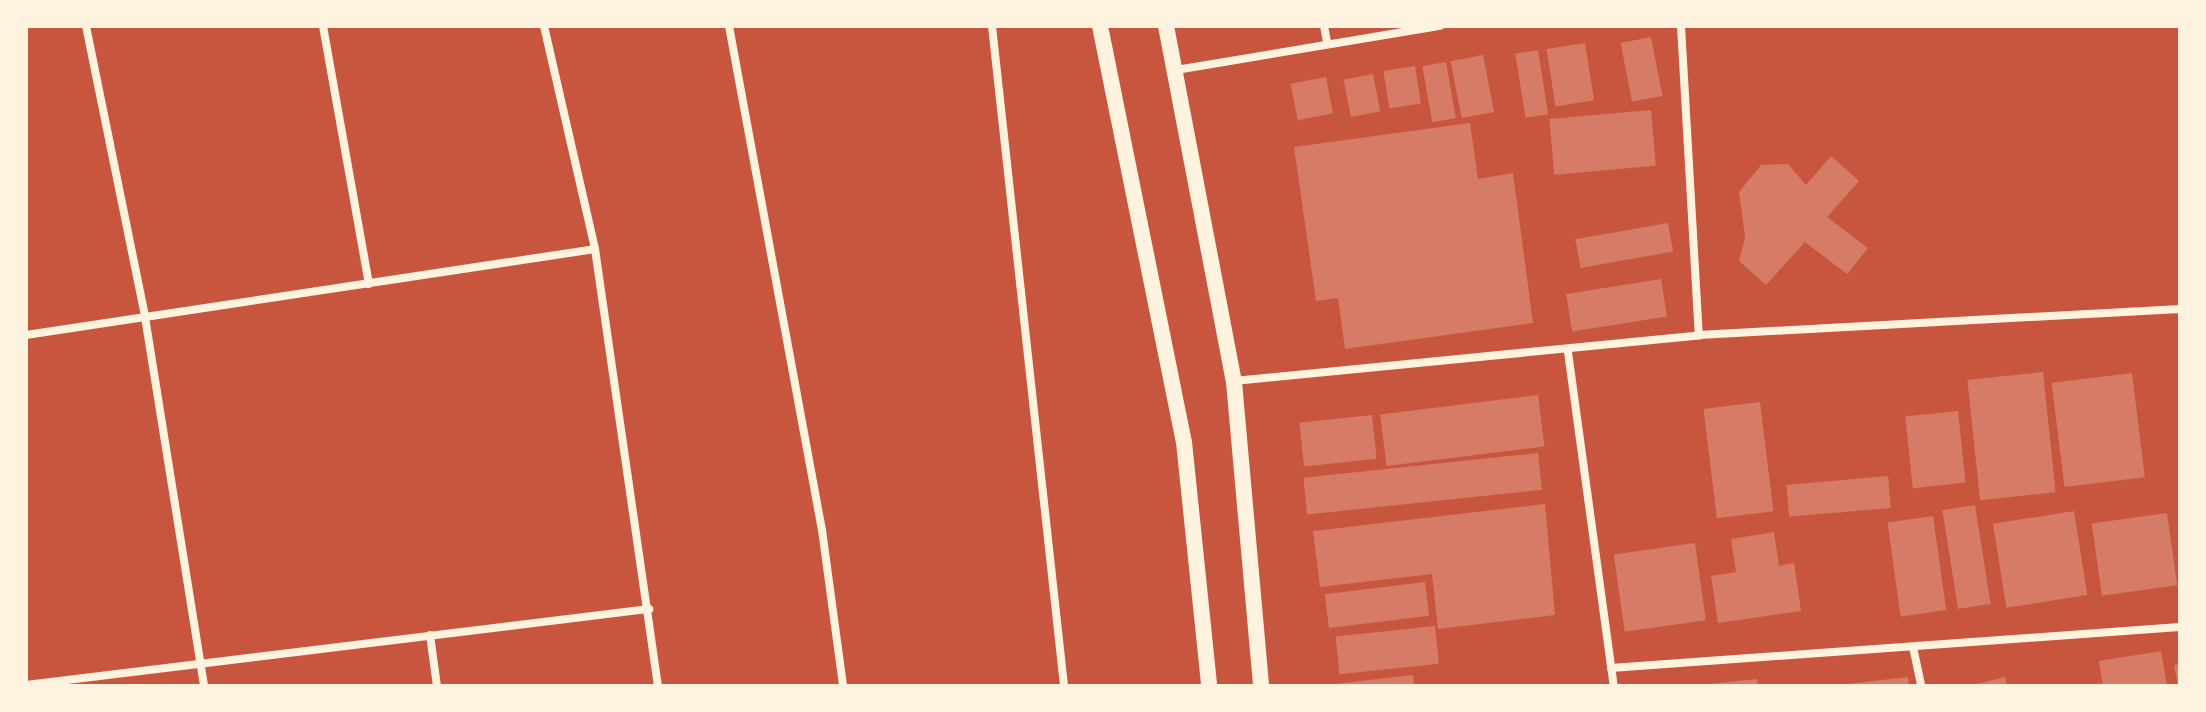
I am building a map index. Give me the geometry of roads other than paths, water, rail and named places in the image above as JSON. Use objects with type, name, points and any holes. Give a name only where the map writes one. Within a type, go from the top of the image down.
[{"type":"main road","points":[[1100,26],[1184,442],[1209,686]]},
{"type":"main road","points":[[1166,26],[1234,382],[1261,686]]},
{"type":"street","points":[[86,26],[145,317],[204,686]]},
{"type":"street","points":[[323,26],[369,284]]},
{"type":"street","points":[[544,26],[595,249],[658,686]]},
{"type":"street","points":[[729,26],[822,530],[843,686]]},
{"type":"street","points":[[992,26],[1064,686]]},
{"type":"street","points":[[1324,26],[1327,42]]},
{"type":"street","points":[[1176,70],[1327,42],[1440,26]]},
{"type":"street","points":[[1681,26],[1699,335]]},
{"type":"street","points":[[26,335],[595,249]]},
{"type":"street","points":[[1234,382],[1568,352],[1699,335],[2180,309]]},
{"type":"street","points":[[1568,352],[1614,686]]},
{"type":"street","points":[[26,685],[649,609]]},
{"type":"street","points":[[1611,668],[2180,627]]},
{"type":"street","points":[[430,635],[437,686]]},
{"type":"street","points":[[1913,647],[1921,686]]}]
